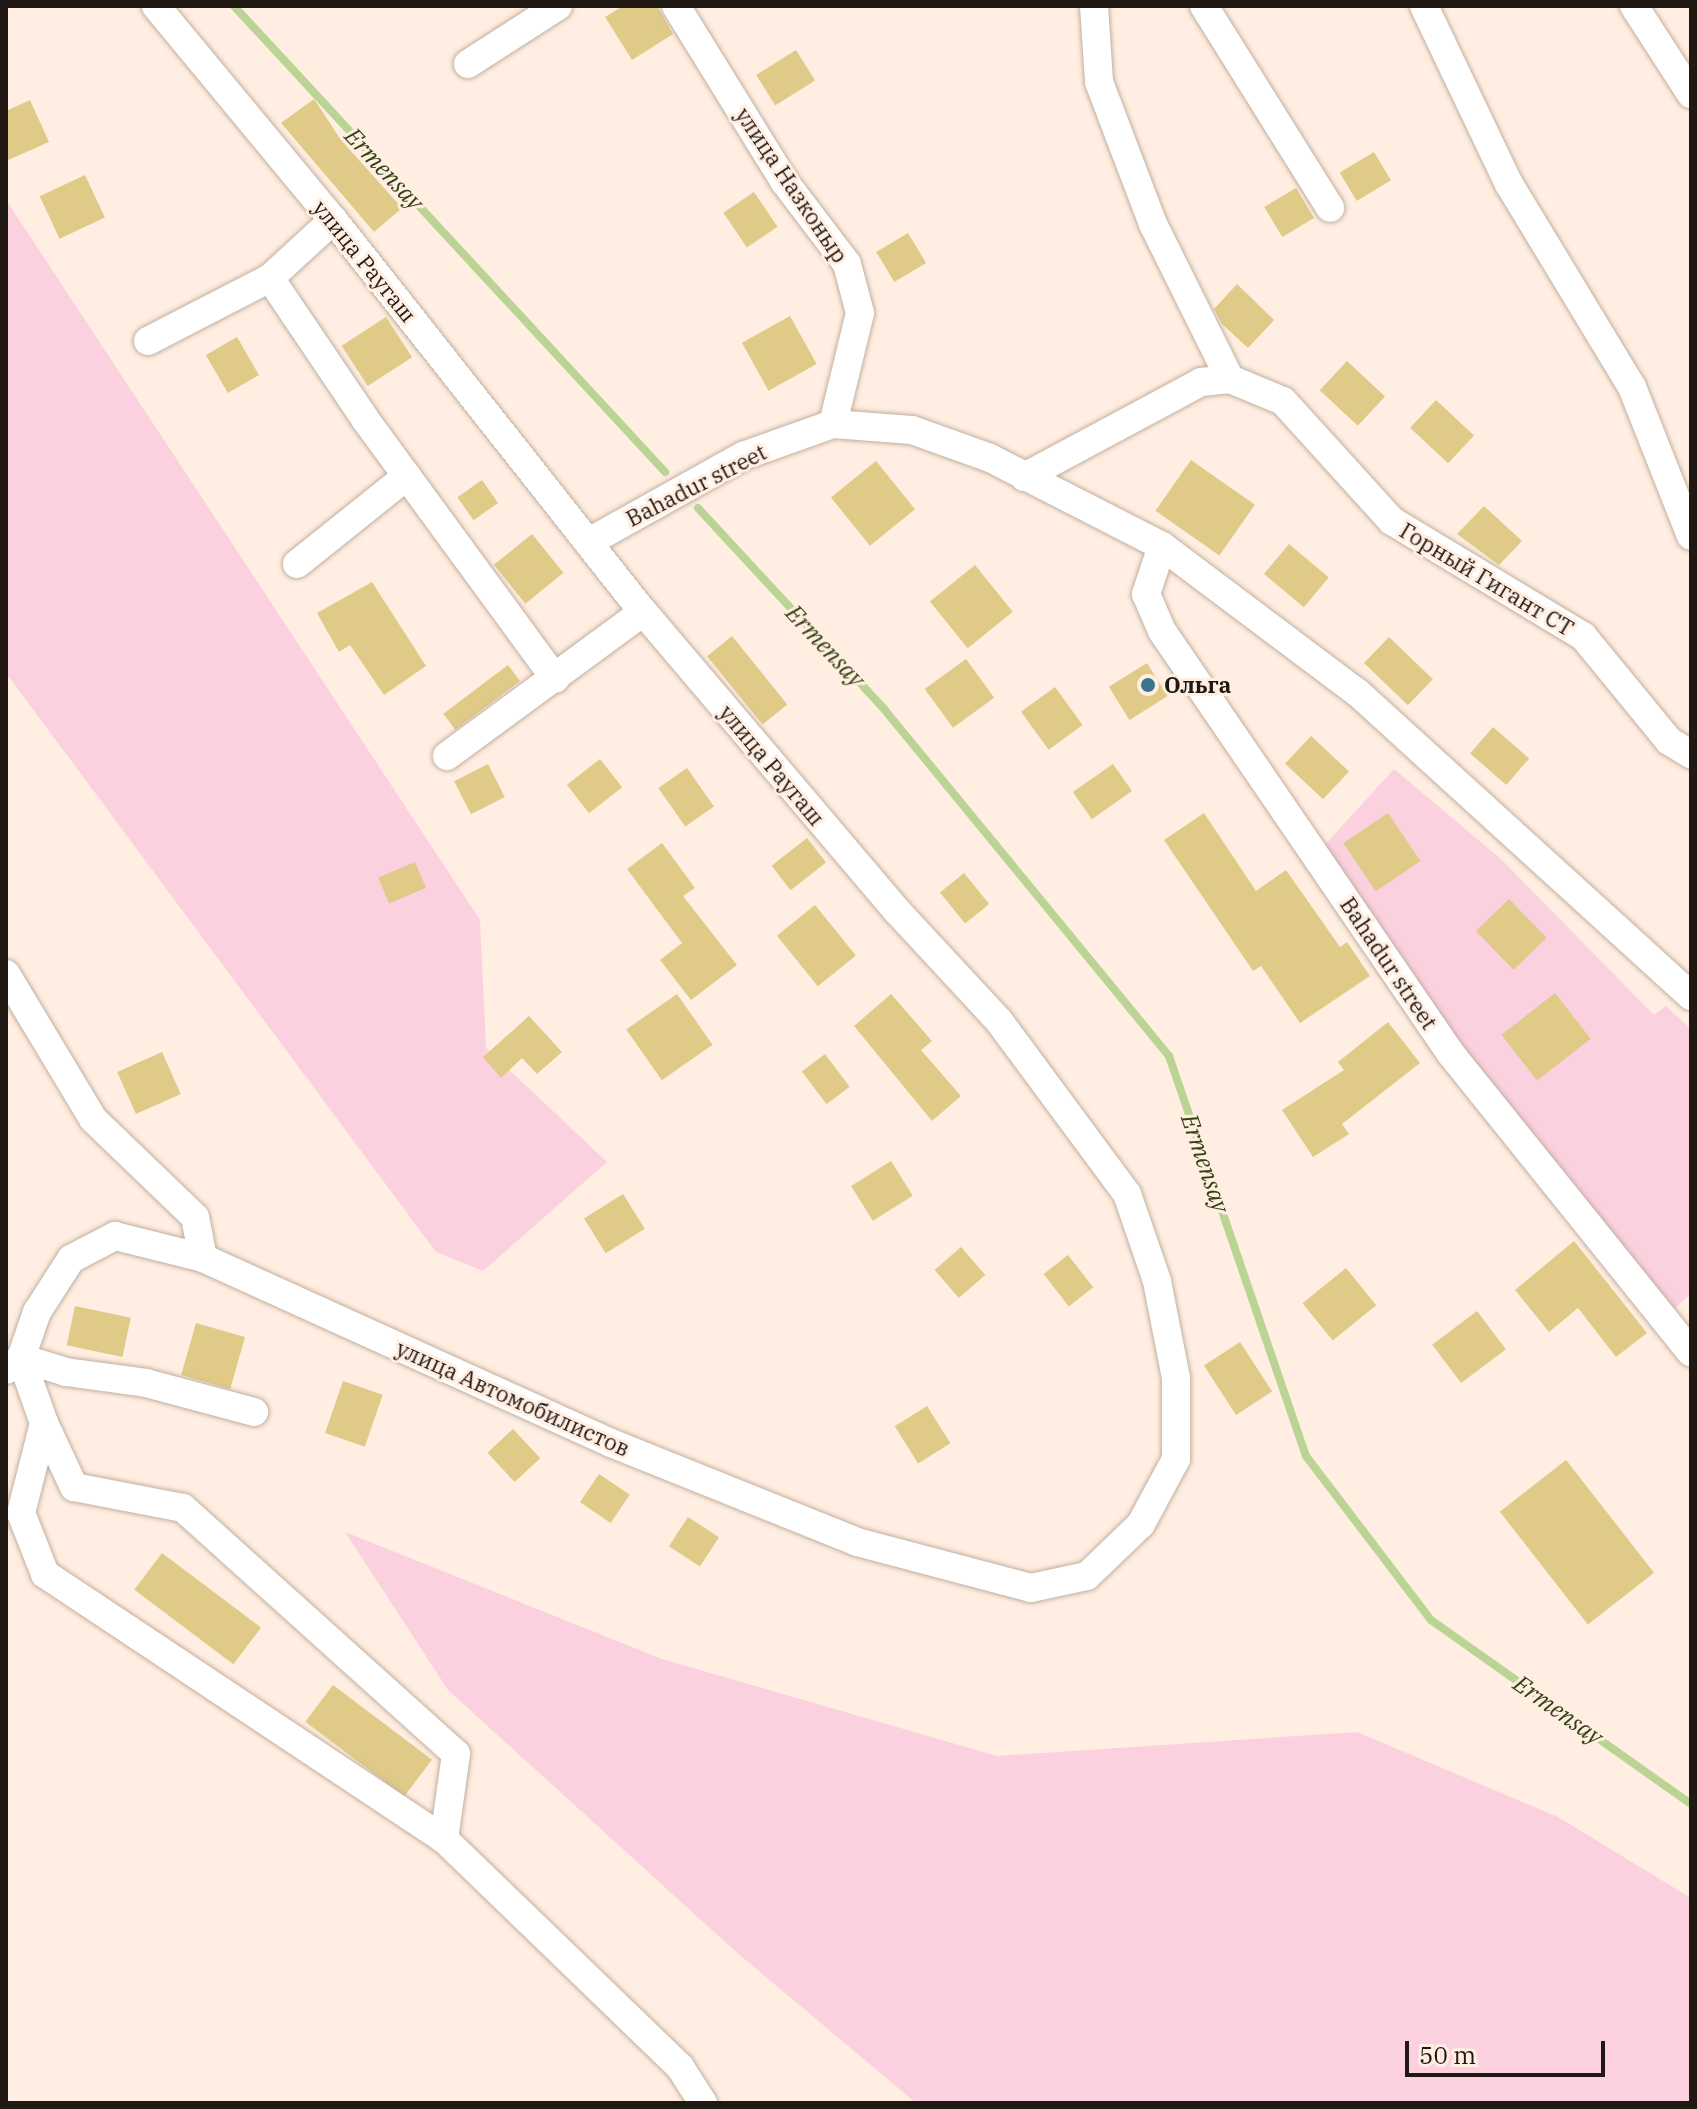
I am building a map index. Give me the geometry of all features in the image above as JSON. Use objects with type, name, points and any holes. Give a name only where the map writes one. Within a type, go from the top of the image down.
[{"type":"street","name":"улица Раугаш","points":[[156,6],[333,220],[643,612],[897,911],[999,1021],[1127,1194],[1157,1281],[1176,1378],[1176,1459],[1141,1524],[1087,1576]]},
{"type":"street","points":[[468,64],[558,6]]},
{"type":"street","name":"улица Назконыр","points":[[676,6],[784,181],[847,264],[860,313],[833,424]]},
{"type":"street","points":[[1024,477],[1201,382],[1230,379],[1153,224],[1099,82],[1094,6]]},
{"type":"street","points":[[1204,6],[1330,208]]},
{"type":"street","points":[[1424,6],[1509,184],[1632,387],[1691,536]]},
{"type":"street","points":[[1634,6],[1691,94]]},
{"type":"street","points":[[148,341],[270,278],[333,220]]},
{"type":"street","points":[[270,278],[407,476],[555,679]]},
{"type":"street","name":"Горный Гигант СТ","points":[[1230,379],[1283,401],[1392,521],[1583,636],[1669,741],[1691,754]]},
{"type":"street","name":"Bahadur street","points":[[589,542],[743,456],[833,424],[912,430],[990,458],[1162,546],[1358,693],[1534,848],[1691,996]]},
{"type":"street","points":[[297,564],[407,476]]},
{"type":"street","name":"Bahadur street","points":[[1162,546],[1146,594],[1162,631],[1451,1054],[1691,1352]]},
{"type":"street","points":[[447,756],[643,612]]},
{"type":"street","points":[[6,974],[93,1119],[195,1217],[203,1258]]},
{"type":"street","name":"улица Автомобилистов","points":[[13,1364],[37,1312],[71,1259],[115,1236],[203,1258],[611,1443],[857,1542],[1031,1588],[1087,1576]]},
{"type":"street","points":[[13,1364],[146,1383],[254,1412]]},
{"type":"street","points":[[13,1364],[74,1487],[183,1508],[456,1754],[444,1839]]},
{"type":"street","points":[[44,1423],[21,1513],[45,1574],[444,1839],[680,2067],[703,2103]]},
{"type":"shaded area","points":[[6,200],[480,920],[486,1048],[607,1162],[483,1271],[436,1252],[6,673]]},
{"type":"shaded area","points":[[1394,769],[1501,859],[1654,1015],[1666,1006],[1691,1029],[1691,1293],[1669,1314],[1455,1039],[1323,847]]},
{"type":"shaded area","points":[[345,1532],[662,1659],[997,1756],[1357,1732],[1558,1817],[1691,1898],[1691,2103],[916,2103],[735,1951],[448,1690]]},
{"type":"building","points":[[623,6],[657,6],[673,34],[632,60],[605,17]]},
{"type":"building","points":[[796,50],[815,81],[775,105],[756,75]]},
{"type":"building","points":[[314,99],[341,140],[402,208],[374,232],[281,123]]},
{"type":"building","points":[[30,100],[49,142],[6,161],[6,111]]},
{"type":"building","points":[[1374,152],[1391,180],[1357,201],[1340,173]]},
{"type":"building","points":[[85,175],[105,218],[60,239],[40,196]]},
{"type":"building","points":[[1296,188],[1314,218],[1282,237],[1264,207]]},
{"type":"building","points":[[754,192],[777,227],[747,248],[723,213]]},
{"type":"building","points":[[908,233],[926,263],[894,282],[876,252]]},
{"type":"building","points":[[1237,284],[1274,320],[1248,348],[1222,324],[1214,309]]},
{"type":"building","points":[[790,316],[817,364],[769,391],[742,343]]},
{"type":"building","points":[[386,317],[412,357],[368,386],[342,346]]},
{"type":"building","points":[[237,337],[259,375],[228,393],[206,355]]},
{"type":"building","points":[[1347,361],[1385,396],[1358,426],[1320,390]]},
{"type":"building","points":[[1436,400],[1474,435],[1448,463],[1410,428]]},
{"type":"building","points":[[1191,460],[1255,505],[1219,556],[1155,511]]},
{"type":"building","points":[[876,461],[915,509],[870,546],[831,498]]},
{"type":"building","points":[[482,480],[498,503],[473,520],[457,497]]},
{"type":"building","points":[[1484,506],[1522,541],[1499,565],[1457,534]]},
{"type":"building","points":[[532,534],[563,573],[525,604],[494,565]]},
{"type":"building","points":[[1289,544],[1329,577],[1304,607],[1264,574]]},
{"type":"building","points":[[975,565],[1013,612],[968,648],[930,602]]},
{"type":"building","points":[[372,582],[426,666],[384,695],[350,645],[339,652],[317,613]]},
{"type":"building","points":[[732,636],[787,704],[763,725],[707,656]]},
{"type":"building","points":[[1389,637],[1433,679],[1408,705],[1364,663]]},
{"type":"building","points":[[966,659],[994,698],[953,728],[925,689]]},
{"type":"building","points":[[1147,663],[1168,696],[1130,720],[1109,687]]},
{"type":"building","points":[[508,665],[520,681],[455,730],[443,714]]},
{"type":"building","points":[[1055,687],[1083,725],[1049,750],[1021,712]]},
{"type":"building","points":[[1493,727],[1529,758],[1506,785],[1470,753]]},
{"type":"building","points":[[1311,736],[1349,771],[1323,799],[1285,764]]},
{"type":"building","points":[[600,759],[622,787],[589,813],[567,785]]},
{"type":"building","points":[[488,764],[505,797],[471,814],[454,781]]},
{"type":"building","points":[[1113,764],[1132,791],[1092,819],[1073,792]]},
{"type":"building","points":[[687,768],[714,807],[685,827],[658,788]]},
{"type":"building","points":[[1204,813],[1256,891],[1286,870],[1340,947],[1347,942],[1370,976],[1300,1023],[1261,966],[1253,971],[1164,840]]},
{"type":"building","points":[[1388,813],[1420,861],[1376,891],[1343,843]]},
{"type":"building","points":[[807,838],[826,862],[791,890],[772,866]]},
{"type":"building","points":[[662,843],[695,888],[683,896],[737,965],[691,1000],[660,960],[682,943],[627,869]]},
{"type":"building","points":[[415,862],[426,888],[389,903],[378,878]]},
{"type":"building","points":[[964,873],[989,904],[965,924],[940,893]]},
{"type":"building","points":[[1509,899],[1547,938],[1513,970],[1476,931]]},
{"type":"building","points":[[815,905],[856,956],[818,986],[777,936]]},
{"type":"building","points":[[1555,993],[1591,1039],[1537,1081],[1501,1035]]},
{"type":"building","points":[[677,994],[713,1045],[662,1080],[626,1030]]},
{"type":"building","points":[[891,994],[932,1041],[921,1050],[961,1096],[932,1121],[854,1026]]},
{"type":"building","points":[[529,1016],[562,1052],[537,1074],[522,1058],[501,1078],[483,1057]]},
{"type":"building","points":[[1388,1022],[1420,1063],[1342,1124],[1349,1134],[1313,1157],[1282,1110],[1344,1070],[1338,1062]]},
{"type":"building","points":[[162,1052],[181,1094],[136,1114],[117,1072]]},
{"type":"building","points":[[825,1054],[850,1087],[827,1104],[802,1071]]},
{"type":"building","points":[[891,1161],[913,1196],[873,1221],[851,1186]]},
{"type":"building","points":[[623,1194],[645,1229],[606,1253],[584,1218]]},
{"type":"building","points":[[1574,1241],[1647,1333],[1616,1357],[1578,1308],[1549,1332],[1515,1290]]},
{"type":"building","points":[[961,1247],[985,1275],[959,1298],[935,1270]]},
{"type":"building","points":[[1068,1255],[1093,1287],[1069,1306],[1044,1274]]},
{"type":"building","points":[[1346,1268],[1376,1305],[1333,1341],[1302,1303]]},
{"type":"building","points":[[75,1306],[131,1318],[122,1357],[67,1345]]},
{"type":"building","points":[[1477,1311],[1506,1349],[1461,1383],[1432,1345]]},
{"type":"building","points":[[196,1323],[245,1337],[230,1389],[181,1375]]},
{"type":"building","points":[[1240,1342],[1272,1391],[1236,1415],[1204,1365]]},
{"type":"building","points":[[343,1381],[383,1395],[365,1447],[325,1433]]},
{"type":"building","points":[[927,1406],[950,1443],[918,1463],[895,1426]]},
{"type":"building","points":[[513,1429],[540,1458],[515,1482],[487,1453]]},
{"type":"building","points":[[1566,1460],[1654,1573],[1588,1624],[1500,1512]]},
{"type":"building","points":[[599,1474],[630,1495],[611,1523],[580,1502]]},
{"type":"building","points":[[688,1517],[719,1537],[700,1567],[669,1546]]},
{"type":"building","points":[[162,1553],[261,1628],[233,1664],[134,1590]]},
{"type":"building","points":[[333,1685],[432,1760],[404,1796],[305,1722]]},
{"type":"waterway","name":"Ermensay","points":[[234,6],[665,472]]},
{"type":"waterway","name":"Ermensay","points":[[698,508],[884,709],[1169,1056],[1306,1456],[1431,1620],[1691,1804]]},
{"type":"place","name":"Ольга","points":[[1148,685]]}]
